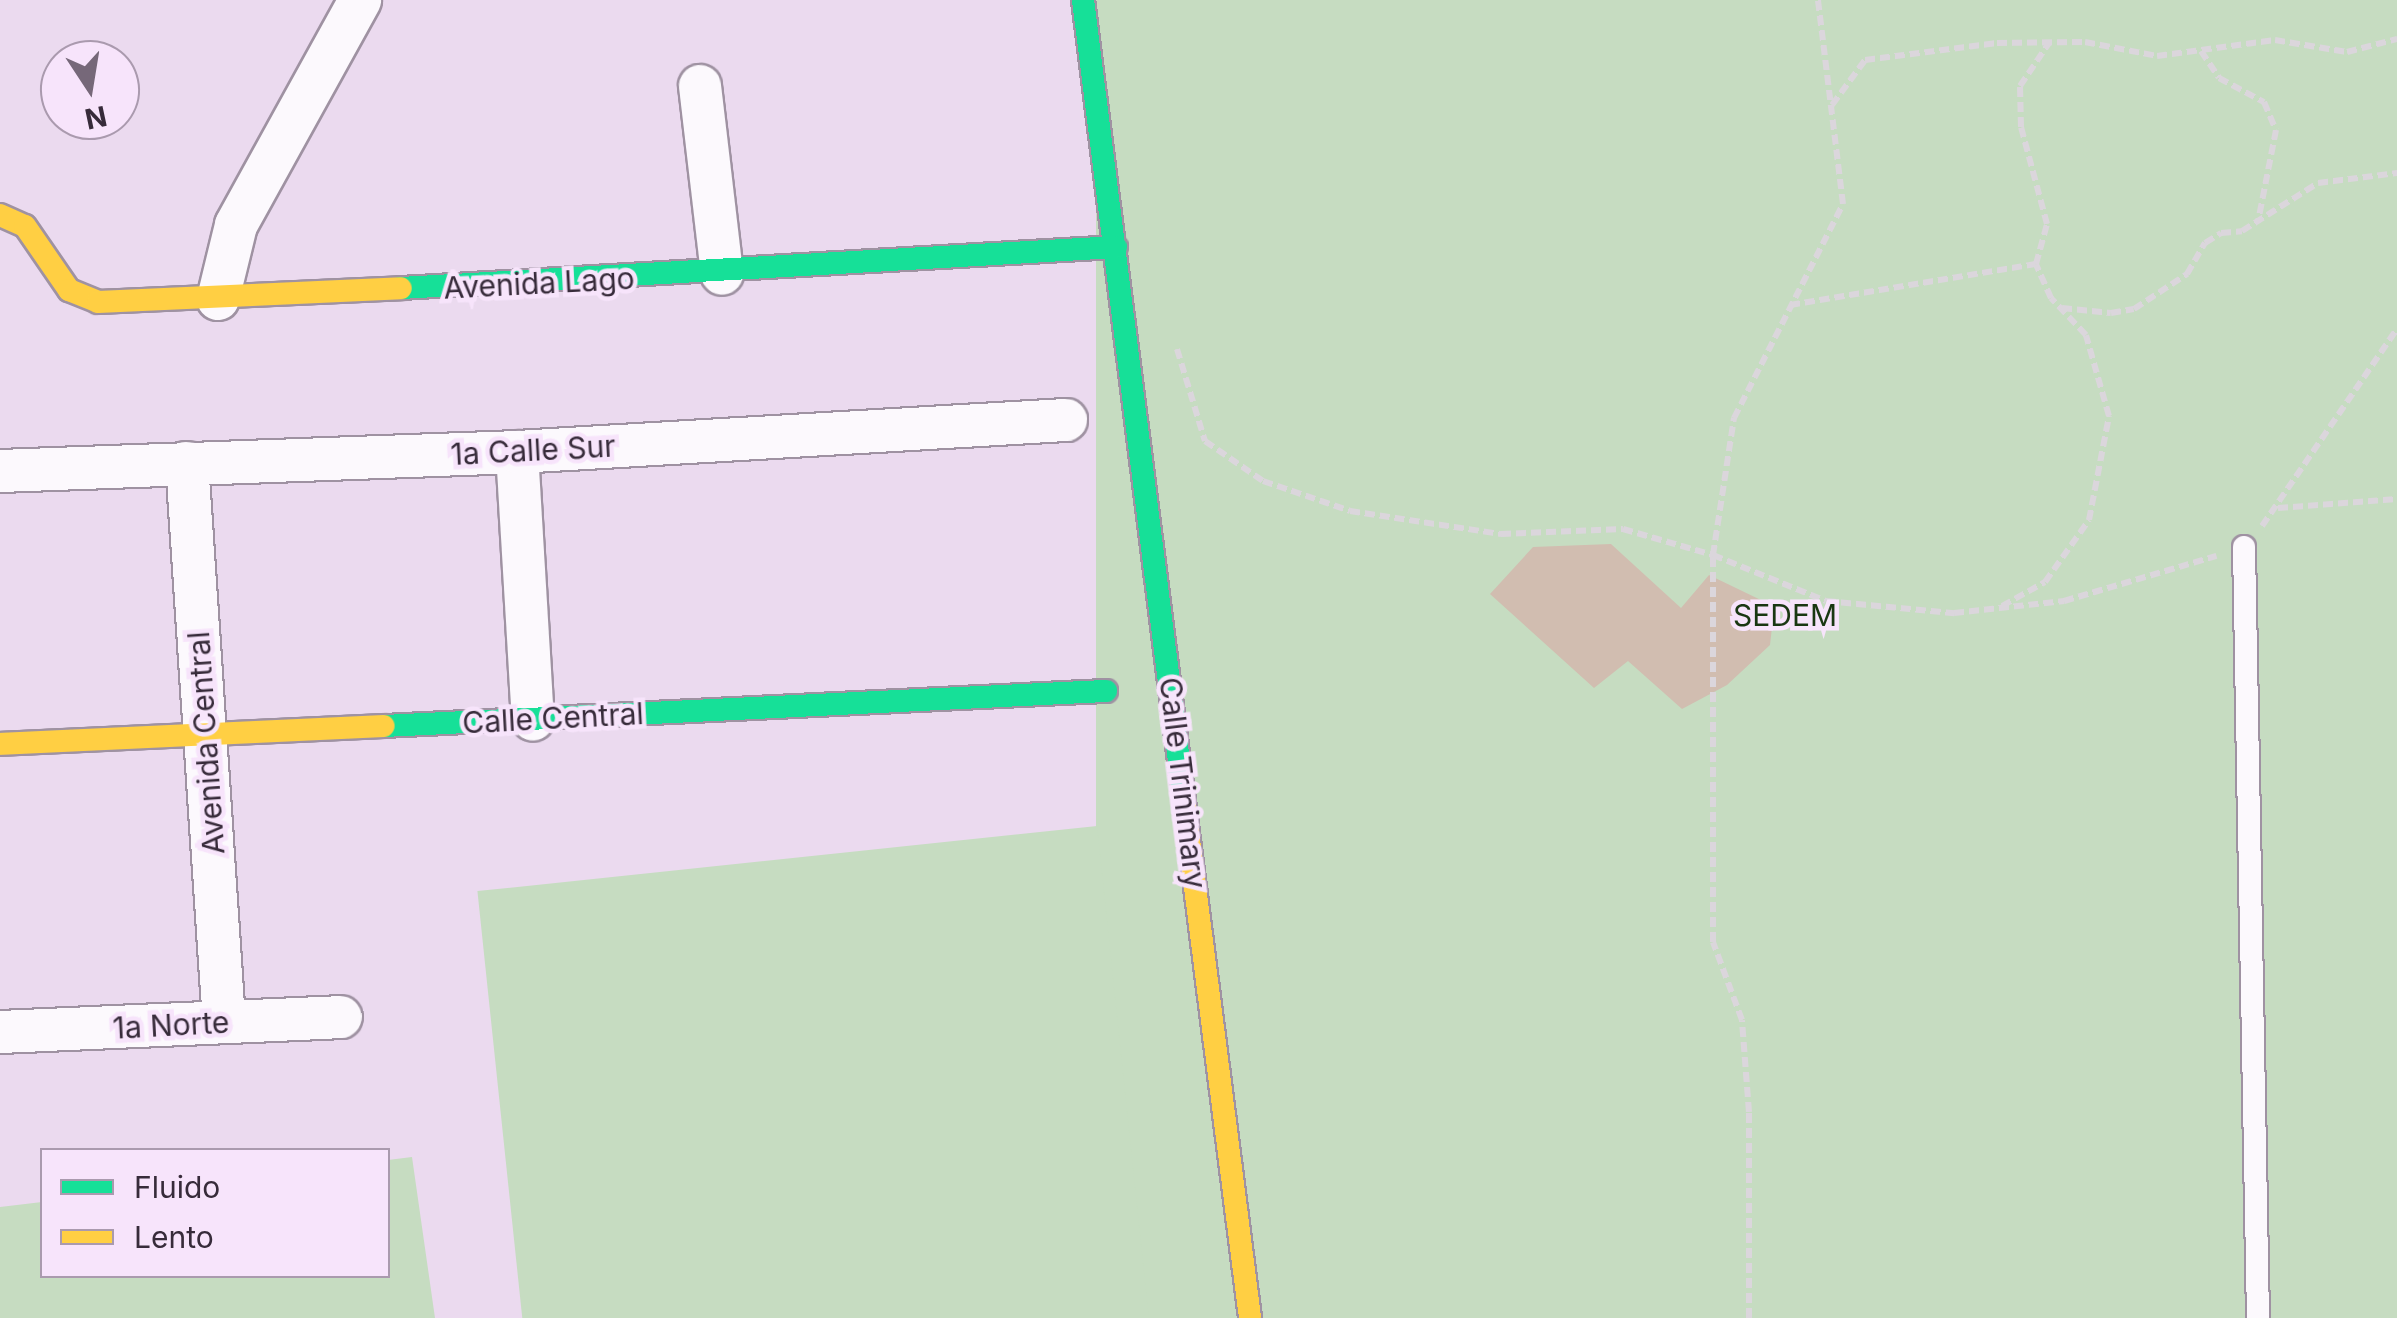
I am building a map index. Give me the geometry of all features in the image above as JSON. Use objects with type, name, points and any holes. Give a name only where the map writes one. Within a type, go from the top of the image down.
[{"type":"street","points":[[218,299],[236,225],[360,0]]},
{"type":"street","name":"Calle Trinimary","points":[[1083,0],[1250,1318]]},
{"type":"street","points":[[700,86],[722,274]]},
{"type":"street","name":"Avenida Lago","points":[[0,215],[25,226],[69,290],[98,302],[722,274],[1116,247]]},
{"type":"street","name":"1a Calle Sur","points":[[0,471],[517,452],[1066,420]]},
{"type":"street","points":[[517,452],[532,720]]},
{"type":"street","name":"Avenida Central","points":[[187,463],[224,1022]]},
{"type":"street","name":"Calle Central","points":[[0,744],[1106,691]]},
{"type":"street","name":"1a Norte","points":[[0,1032],[342,1018]]},
{"type":"lane","points":[[2244,548],[2258,1318]]},
{"type":"path","points":[[1749,1318],[1749,1112],[1742,1020],[1713,942],[1714,555],[1734,418],[1844,204],[1818,0]]},
{"type":"path","points":[[1832,105],[1864,60],[2049,42],[2157,56],[2275,40],[2347,52],[2397,39]]},
{"type":"path","points":[[1998,608],[2045,582],[2089,520],[2109,416],[2086,335],[2060,308],[2036,264],[2047,224],[2020,127],[2020,86],[2049,42]]},
{"type":"path","points":[[2201,51],[2220,78],[2264,102],[2276,130],[2258,222]]},
{"type":"path","points":[[2060,308],[2134,309],[2188,274],[2205,243],[2258,222],[2318,183],[2397,173]]},
{"type":"path","points":[[1789,305],[2036,264]]},
{"type":"path","points":[[1172,334],[1205,440],[1262,481],[1350,511],[1424,525],[1501,534],[1623,528],[1714,555],[1826,601],[1954,614],[2064,602],[2244,548],[2276,508],[2397,329]]},
{"type":"path","points":[[2276,508],[2397,499]]},
{"type":"green space","name":"SEDEM","points":[[1096,0],[2397,0],[2397,1318],[1096,1318]]},
{"type":"green space","points":[[1097,826],[1149,1318],[522,1318],[477,891]]},
{"type":"green space","points":[[412,1157],[435,1318],[0,1318],[0,1207],[40,1202],[40,1278],[390,1278],[390,1160]]},
{"type":"building","points":[[1611,544],[1681,608],[1709,575],[1765,602],[1773,618],[1770,645],[1727,685],[1682,709],[1628,661],[1594,688],[1490,594],[1533,547]]},
{"type":"traffic: fast","points":[[1083,0],[1184,801]]},
{"type":"traffic: fast","points":[[401,288],[1116,247]]},
{"type":"traffic: fast","points":[[384,726],[1106,691]]},
{"type":"traffic: slow","points":[[0,215],[25,226],[69,290],[98,302],[401,288]]},
{"type":"traffic: slow","points":[[0,744],[384,726]]},
{"type":"traffic: slow","points":[[1184,801],[1250,1318]]}]
